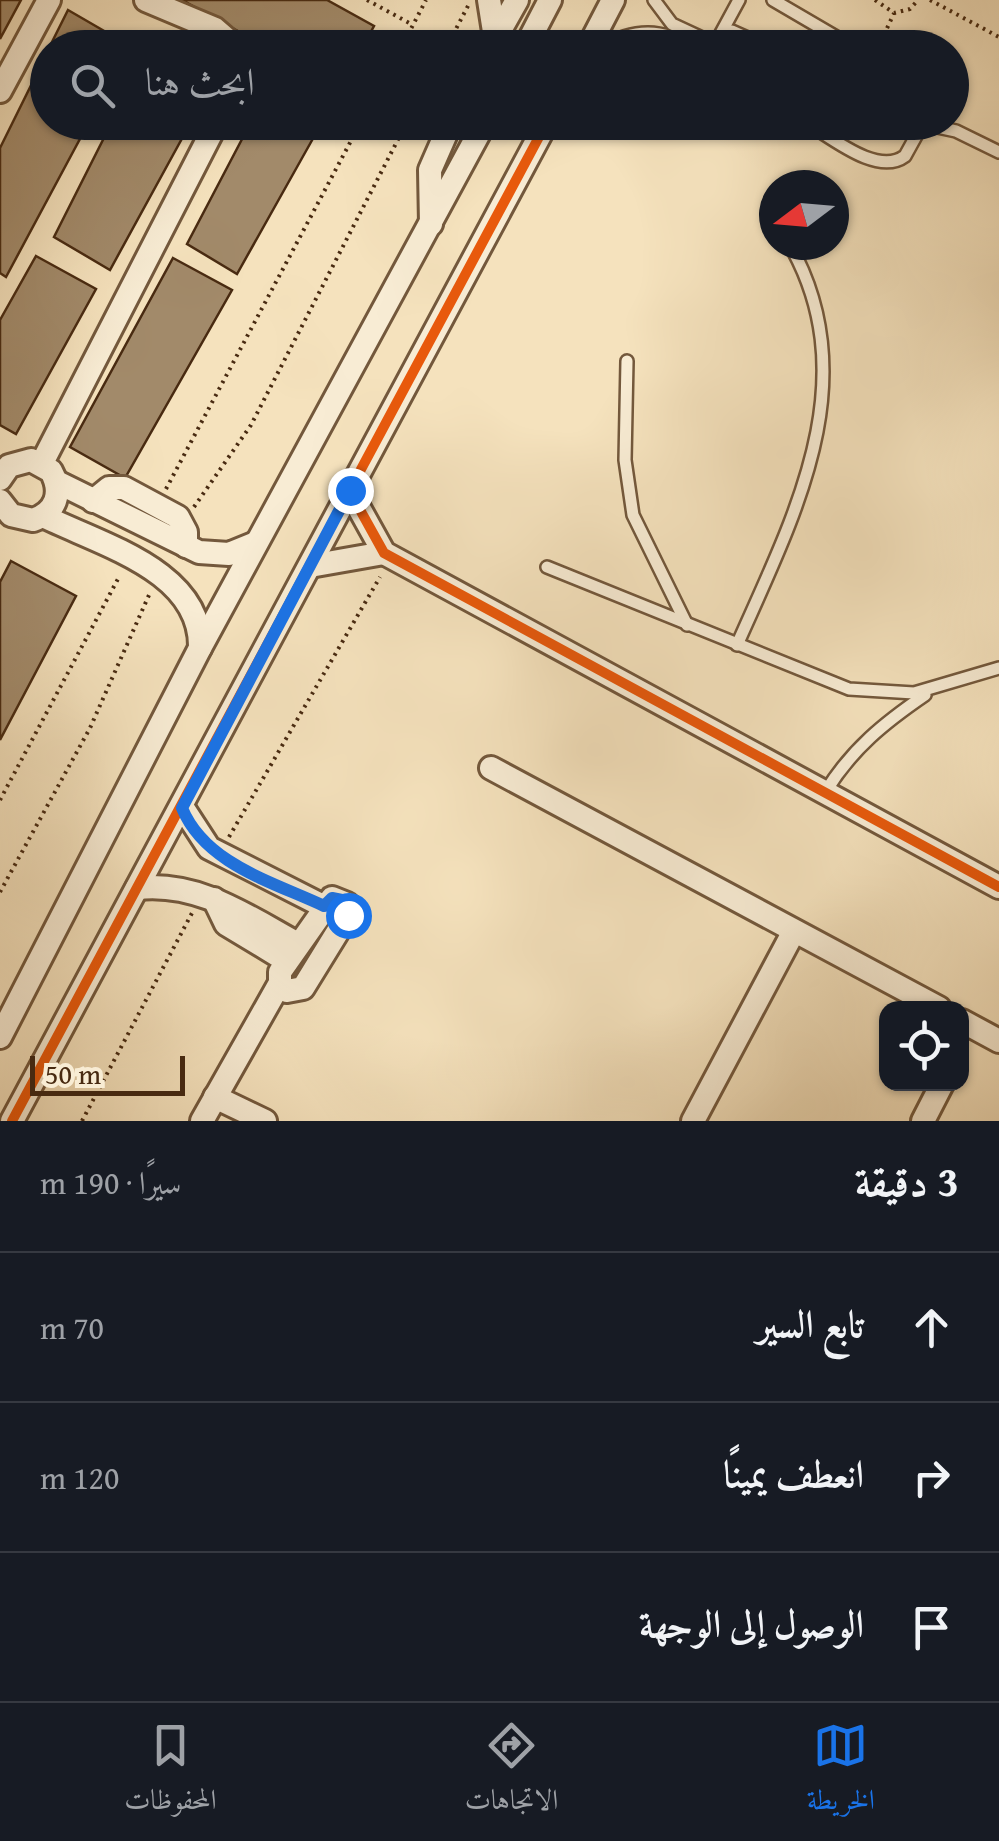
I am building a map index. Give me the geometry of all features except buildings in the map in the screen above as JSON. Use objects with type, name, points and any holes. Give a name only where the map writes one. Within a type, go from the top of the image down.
[{"type":"street","points":[[33,30],[49,0]]},
{"type":"street","points":[[146,0],[217,30]]},
{"type":"street","points":[[489,0],[491,30]]},
{"type":"street","points":[[500,30],[517,0]]},
{"type":"street","points":[[534,30],[550,0]]},
{"type":"street","points":[[597,30],[613,0]]},
{"type":"street","points":[[190,21],[199,30]]},
{"type":"street","points":[[0,92],[30,36]]},
{"type":"street","points":[[42,463],[211,140]]},
{"type":"street","points":[[431,224],[430,170],[444,140]]},
{"type":"street","points":[[0,1037],[200,648],[475,140]]},
{"type":"street","points":[[12,1121],[538,140]]},
{"type":"street","points":[[1,475],[20,461],[42,463],[57,482],[93,501],[228,554],[256,543]]},
{"type":"street","points":[[4,517],[21,520],[43,516],[53,508],[57,482]]},
{"type":"street","points":[[93,501],[116,487],[158,505],[185,536]]},
{"type":"street","points":[[350,490],[384,553],[999,888]]},
{"type":"street","points":[[43,516],[158,574],[190,602],[197,616],[200,648]]},
{"type":"street","points":[[310,566],[384,553]]},
{"type":"street","points":[[491,768],[926,1001]]},
{"type":"street","points":[[182,808],[209,848],[324,906]]},
{"type":"street","points":[[137,888],[182,888],[214,899],[288,962]]},
{"type":"street","points":[[202,1121],[288,962],[324,906],[337,898],[346,904],[348,915],[303,988],[287,991],[288,962]]},
{"type":"street","points":[[693,1121],[794,931]]},
{"type":"street","points":[[969,1032],[999,1041]]},
{"type":"street","points":[[923,1121],[938,1091]]},
{"type":"street","points":[[215,1097],[265,1121]]},
{"type":"lane","points":[[654,0],[672,24],[687,30]]},
{"type":"lane","points":[[723,30],[740,0]]},
{"type":"lane","points":[[773,0],[824,30]]},
{"type":"lane","points":[[969,137],[999,152]]},
{"type":"lane","points":[[836,140],[864,156],[889,162],[905,156],[912,140]]},
{"type":"lane","points":[[737,645],[802,496],[820,428],[824,381],[821,334],[807,280],[797,260]]},
{"type":"lane","points":[[627,361],[625,460],[633,515],[687,625]]},
{"type":"lane","points":[[547,567],[849,689],[898,694],[934,688],[999,668]]},
{"type":"lane","points":[[826,791],[846,758],[872,733],[934,688]]},
{"type":"path","points":[[367,0],[413,26]]},
{"type":"path","points":[[411,30],[426,0]]},
{"type":"path","points":[[455,30],[471,0]]},
{"type":"path","points":[[875,0],[894,13],[910,10],[918,0]]},
{"type":"path","points":[[930,0],[999,38]]},
{"type":"path","points":[[886,30],[894,13]]},
{"type":"path","points":[[158,505],[351,140]]},
{"type":"path","points":[[185,536],[208,482],[251,425],[398,140]]},
{"type":"path","points":[[0,800],[129,558]]},
{"type":"path","points":[[0,892],[90,728],[158,574]]},
{"type":"cycle path","points":[[12,1121],[537,140]]},
{"type":"cycle path","points":[[349,490],[384,553],[999,887]]},
{"type":"route","points":[[348,915],[342,900],[332,898],[324,906],[222,857],[197,836],[182,808],[350,490]]}]
